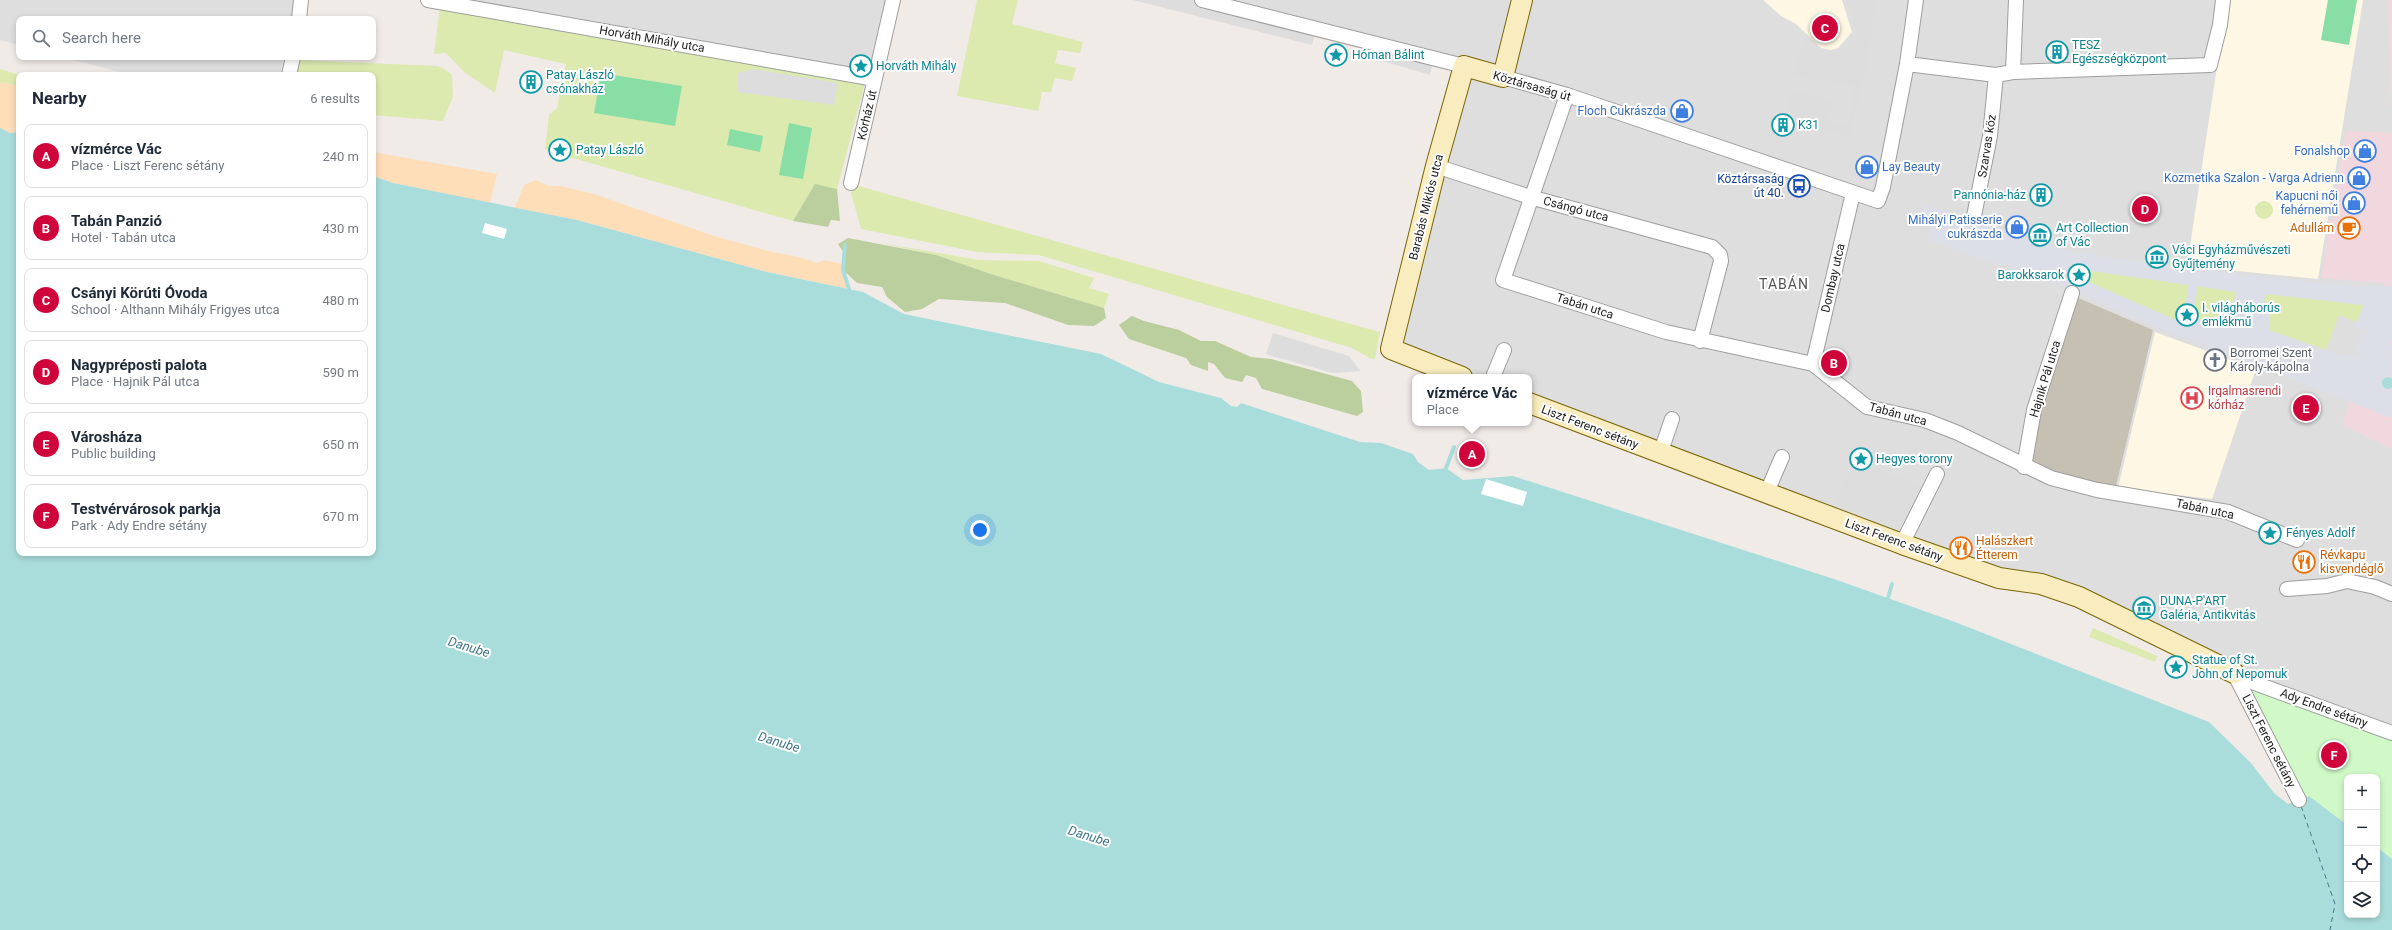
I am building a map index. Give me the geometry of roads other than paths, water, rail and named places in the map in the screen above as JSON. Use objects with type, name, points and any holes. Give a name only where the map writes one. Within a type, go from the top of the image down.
[{"type":"street","points":[[299,16],[301,0]]},
{"type":"street","name":"Horváth Mihály utca","points":[[428,0],[875,80]]},
{"type":"street","name":"Kórház út","points":[[851,183],[893,0]]},
{"type":"street","name":"Köztársaság út","points":[[1202,0],[1464,66],[1567,95],[1878,201],[1883,187],[1906,64]]},
{"type":"street","points":[[1503,78],[1522,0]]},
{"type":"street","points":[[1916,0],[1906,64],[1996,75],[2013,72],[2210,65],[2220,25],[2223,0]]},
{"type":"street","points":[[2013,72],[2016,0]]},
{"type":"street","points":[[290,72],[292,60]]},
{"type":"street","name":"Barabás Miklós utca","points":[[1454,374],[1391,349],[1436,166],[1464,66]]},
{"type":"street","name":"Szarvas köz","points":[[1974,216],[1990,136],[1996,75]]},
{"type":"street","points":[[1530,197],[1567,95]]},
{"type":"street","name":"Csángó utca","points":[[1436,166],[1530,197],[1705,243],[1716,250],[1721,261],[1700,341]]},
{"type":"street","name":"Dombay utca","points":[[1813,364],[1853,193]]},
{"type":"street","name":"Tabán utca","points":[[1530,197],[1504,280],[1700,341],[1813,364],[1867,407],[1925,420],[1958,433],[2024,467],[2051,478],[2097,490],[2228,512],[2297,540]]},
{"type":"street","name":"Hajnik Pál utca","points":[[2024,467],[2034,410],[2072,293]]},
{"type":"street","points":[[1494,374],[1504,350]]},
{"type":"street","name":"Liszt Ferenc sétány","points":[[1532,404],[1660,454],[1768,492],[1902,544],[1999,578],[2041,584],[2079,596],[2234,673],[2299,800]]},
{"type":"street","points":[[1660,454],[1672,419]]},
{"type":"street","points":[[1768,492],[1782,457]]},
{"type":"street","points":[[1902,544],[1938,474]]},
{"type":"street","points":[[2287,589],[2327,586],[2347,581],[2375,587],[2392,594]]},
{"type":"street","name":"Ady Endre sétány","points":[[2234,673],[2249,681],[2392,733]]},
{"type":"water","name":"Danube","points":[[0,128],[10,133],[16,132],[16,556],[376,556],[376,177],[393,183],[577,220],[767,272],[863,292],[904,314],[1101,354],[1159,382],[1221,398],[1231,406],[1237,407],[1241,403],[1360,442],[1381,443],[1413,454],[1418,462],[1429,470],[1446,468],[1463,480],[1513,476],[1834,579],[1955,622],[2209,722],[2251,763],[2274,793],[2288,804],[2309,796],[2344,823],[2344,918],[2380,918],[2380,849],[2392,859],[2392,930],[0,930]]},
{"type":"water","points":[[2388,377],[2392,379],[2392,387],[2388,389],[2384,387],[2382,383],[2384,379]]},
{"type":"waterway","points":[[845,245],[843,270],[849,289]]},
{"type":"waterway","points":[[1446,468],[1454,447]]},
{"type":"waterway","points":[[1888,598],[1892,584]]},
{"type":"place","name":"Csányi Körúti Óvoda","points":[[1825,28]]},
{"type":"place","name":"TESZ Egészségközpont","points":[[2057,52]]},
{"type":"place","name":"Hóman Bálint","points":[[1336,55]]},
{"type":"place","name":"Horváth Mihály","points":[[861,66]]},
{"type":"place","name":"Patay László csónakház","points":[[531,82]]},
{"type":"place","name":"Floch Cukrászda","points":[[1682,111]]},
{"type":"place","name":"K31","points":[[1783,125]]},
{"type":"place","name":"Patay László","points":[[560,150]]},
{"type":"place","name":"Fonalshop","points":[[2365,151]]},
{"type":"place","name":"Lay Beauty","points":[[1867,167]]},
{"type":"place","name":"Kozmetika Szalon - Varga Adrienn","points":[[2359,178]]},
{"type":"place","name":"Köztársaság út 40.","points":[[1799,186]]},
{"type":"place","name":"Pannónia-ház","points":[[2041,195]]},
{"type":"place","name":"Kapucni női fehérnemű","points":[[2354,203]]},
{"type":"place","name":"Nagypréposti palota","points":[[2145,209]]},
{"type":"place","name":"Mihályi Patisserie cukrászda","points":[[2017,227]]},
{"type":"place","name":"Adullám","points":[[2349,228]]},
{"type":"place","name":"Art Collection of Vác","points":[[2040,235]]},
{"type":"place","name":"Váci Egyházművészeti Gyűjtemény","points":[[2157,257]]},
{"type":"place","name":"Barokksarok","points":[[2079,275]]},
{"type":"place","name":"I. világháborús emlékmű","points":[[2187,315]]},
{"type":"place","name":"Borromei Szent Károly-kápolna","points":[[2215,360]]},
{"type":"place","name":"Tabán Panzió","points":[[1834,363]]},
{"type":"place","name":"Irgalmasrendi kórház","points":[[2192,398]]},
{"type":"place","name":"Városháza","points":[[2306,408]]},
{"type":"place","name":"vízmérce Vác","points":[[1472,454]]},
{"type":"place","name":"Hegyes torony","points":[[1861,459]]},
{"type":"place","name":"Fényes Adolf","points":[[2270,533]]},
{"type":"place","name":"Halászkert Étterem","points":[[1961,548]]},
{"type":"place","name":"Révkapu kisvendéglő","points":[[2304,562]]},
{"type":"place","name":"DUNA-P'ART Galéria, Antikvitás","points":[[2144,608]]},
{"type":"place","name":"Statue of St. John of Nepomuk","points":[[2176,667]]},
{"type":"place","name":"Testvérvárosok parkja","points":[[2334,755]]},
{"type":"district","name":"TABÁN","points":[[1784,284]]}]
